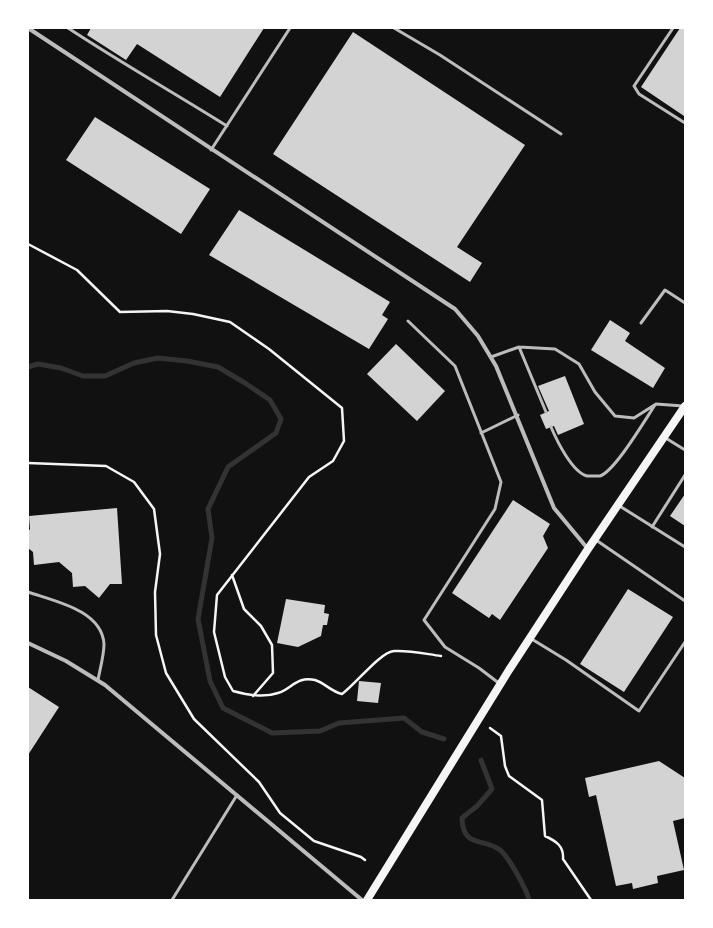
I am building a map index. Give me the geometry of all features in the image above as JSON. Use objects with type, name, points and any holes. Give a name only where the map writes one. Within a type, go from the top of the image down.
[{"type":"main road","points":[[366,900],[500,684],[588,549],[664,437],[682,415],[685,406]]},
{"type":"street","points":[[28,28],[211,150],[456,309],[478,336],[491,357],[518,415],[554,508],[588,549]]},
{"type":"street","points":[[28,643],[66,661],[98,680],[133,707],[362,900]]},
{"type":"lane","points":[[68,28],[114,59],[158,83],[227,126]]},
{"type":"lane","points":[[211,150],[290,28]]},
{"type":"lane","points":[[394,28],[440,55],[560,134]]},
{"type":"lane","points":[[673,28],[634,86],[639,94],[685,123]]},
{"type":"lane","points":[[641,324],[665,290],[685,303]]},
{"type":"lane","points":[[408,321],[455,366],[501,482],[495,509],[424,620],[445,646],[479,668],[500,684]]},
{"type":"lane","points":[[491,357],[519,347],[555,349],[579,364],[595,392],[615,416],[634,418],[656,404],[685,406]]},
{"type":"lane","points":[[519,347],[546,412]]},
{"type":"lane","points":[[551,427],[561,448],[576,467],[587,476],[600,476],[611,467],[622,454],[656,404]]},
{"type":"lane","points":[[481,433],[518,415]]},
{"type":"lane","points":[[664,437],[685,450]]},
{"type":"lane","points":[[652,527],[685,475]]},
{"type":"lane","points":[[618,505],[685,547]]},
{"type":"lane","points":[[595,539],[685,601]]},
{"type":"lane","points":[[28,592],[68,606],[94,620],[102,631],[104,645],[98,680]]},
{"type":"lane","points":[[530,638],[566,660],[640,711],[685,642]]},
{"type":"lane","points":[[172,900],[237,795]]},
{"type":"path","points":[[28,244],[77,270],[120,312],[167,311],[193,314],[230,322],[269,350],[342,408],[344,441],[333,461],[309,477],[217,595],[214,632],[225,677],[233,691],[253,696],[280,693],[297,681],[315,680],[333,692],[342,694],[350,688],[375,662],[393,651],[443,656]]},
{"type":"path","points":[[28,463],[106,466],[134,482],[154,509],[160,554],[155,592],[156,635],[166,673],[194,719],[259,782],[280,813],[314,841],[361,857],[365,860]]},
{"type":"path","points":[[232,575],[244,609],[262,626],[272,645],[273,673],[253,696]]},
{"type":"path","points":[[490,728],[501,736],[504,766],[509,776],[542,800],[546,836],[557,842],[564,853],[564,859],[591,900]]},
{"type":"building","points":[[91,28],[264,28],[220,97],[137,44],[126,60],[87,35]]},
{"type":"building","points":[[680,28],[685,28],[684,116],[641,87]]},
{"type":"building","points":[[353,32],[525,145],[457,247],[482,263],[470,282],[273,154]]},
{"type":"building","points":[[95,117],[210,189],[181,234],[66,160]]},
{"type":"building","points":[[239,210],[390,302],[382,315],[388,319],[369,349],[209,255]]},
{"type":"building","points":[[610,320],[630,333],[625,341],[665,368],[653,388],[591,350]]},
{"type":"building","points":[[396,344],[445,391],[417,421],[367,374]]},
{"type":"building","points":[[565,376],[584,424],[558,435],[554,426],[546,429],[540,415],[549,411],[538,386]]},
{"type":"building","points":[[685,494],[685,526],[670,516]]},
{"type":"building","points":[[513,500],[550,524],[543,536],[548,548],[500,620],[492,614],[489,618],[452,593]]},
{"type":"building","points":[[117,508],[122,584],[110,584],[99,598],[85,586],[73,587],[72,573],[59,562],[34,565],[33,552],[28,548],[28,532],[30,529],[29,516]]},
{"type":"building","points":[[628,589],[673,617],[624,692],[580,664]]},
{"type":"building","points":[[286,599],[325,605],[324,613],[329,614],[327,625],[323,625],[321,636],[298,647],[277,643]]},
{"type":"building","points":[[359,681],[381,683],[378,703],[357,701]]},
{"type":"building","points":[[28,687],[59,707],[28,755]]},
{"type":"building","points":[[659,761],[685,778],[685,818],[673,821],[684,870],[657,876],[658,883],[633,889],[632,883],[616,886],[596,795],[589,797],[585,778]]},
{"type":"waterway","points":[[28,367],[38,364],[61,368],[83,376],[105,376],[134,363],[158,358],[187,361],[218,367],[270,400],[281,419],[276,433],[228,467],[208,509],[212,538],[198,619],[210,681],[223,708],[272,733],[320,731],[339,723],[404,718],[422,732],[444,739]]},
{"type":"waterway","points":[[481,760],[492,789],[477,806],[462,818],[463,828],[470,838],[475,841],[494,846],[503,853],[517,874],[529,900]]}]
